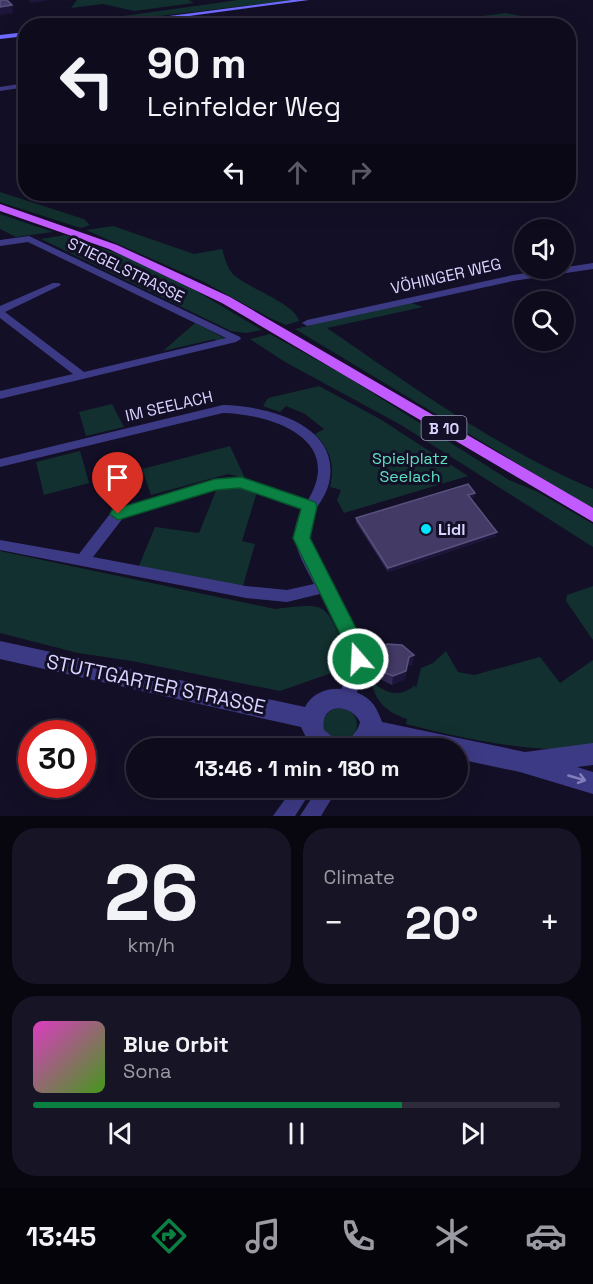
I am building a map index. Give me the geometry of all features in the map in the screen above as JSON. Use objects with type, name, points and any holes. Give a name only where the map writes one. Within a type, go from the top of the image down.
[{"type":"main road","points":[[160,18],[306,0]]},
{"type":"main road","points":[[0,37],[18,35]]},
{"type":"main road","name":"B 10","points":[[0,207],[60,226],[162,268],[263,320],[593,516]]},
{"type":"street","points":[[0,89],[18,86]]},
{"type":"street","name":"STIEGELSTRASSE","points":[[0,243],[29,239],[236,339],[83,376]]},
{"type":"street","name":"VÖHINGER WEG","points":[[307,323],[523,276],[593,266]]},
{"type":"street","points":[[56,285],[0,311],[83,376]]},
{"type":"street","points":[[0,395],[83,376]]},
{"type":"street","name":"IM SEELACH","points":[[0,463],[208,412],[240,409],[274,415],[301,430],[319,449],[323,457],[323,480],[310,506],[302,538],[357,651],[348,698]]},
{"type":"street","points":[[83,560],[118,514],[215,484],[241,483],[310,506]]},
{"type":"street","points":[[0,545],[272,595],[287,596],[325,587]]},
{"type":"street","name":"STUTTGARTER STRASSE","points":[[0,650],[314,738]]},
{"type":"street","points":[[318,738],[321,704],[329,699],[348,698],[368,713],[370,730],[368,738]]},
{"type":"street","points":[[370,730],[520,762],[593,783]]},
{"type":"street","points":[[520,762],[593,754]]},
{"type":"street","points":[[283,816],[296,798]]},
{"type":"street","points":[[310,816],[322,798]]},
{"type":"green space","points":[[77,0],[189,0],[194,3],[134,11],[103,4],[71,8]]},
{"type":"green space","points":[[238,0],[295,0],[142,18],[109,18]]},
{"type":"green space","points":[[506,13],[532,18],[467,18]]},
{"type":"green space","points":[[0,192],[18,198],[18,201],[28,201],[84,219],[90,225],[77,227],[0,202]]},
{"type":"green space","points":[[0,214],[53,232],[16,237],[0,229]]},
{"type":"green space","points":[[113,226],[194,254],[222,249],[228,267],[234,275],[290,308],[299,321],[286,325],[202,281],[86,230]]},
{"type":"green space","points":[[65,235],[122,255],[186,285],[262,330],[246,333],[231,331],[41,239]]},
{"type":"green space","points":[[408,302],[423,307],[327,328],[489,436],[593,489],[593,509],[295,329]]},
{"type":"green space","points":[[195,323],[224,338],[217,342],[215,339],[163,351]]},
{"type":"green space","points":[[270,334],[346,376],[509,480],[538,492],[593,524],[593,547],[401,425],[285,362],[250,339]]},
{"type":"green space","name":"Spielplatz Seelach","points":[[319,386],[380,419],[468,476],[344,513],[337,500],[341,490],[330,487],[332,465],[328,452],[315,434],[324,429],[305,414],[286,406],[280,412],[263,406],[268,398]]},
{"type":"green space","points":[[112,404],[124,427],[86,436],[79,412]]},
{"type":"green space","points":[[230,446],[245,478],[228,474],[151,495],[142,469]]},
{"type":"green space","points":[[80,451],[89,483],[44,495],[36,462]]},
{"type":"green space","points":[[236,486],[257,492],[242,541],[255,544],[243,586],[138,568],[155,527],[199,533],[217,488]]},
{"type":"green space","points":[[0,551],[275,609],[306,606],[323,609],[333,623],[346,651],[340,670],[280,691],[132,661],[78,653],[0,633]]},
{"type":"green space","points":[[593,586],[593,640],[566,601],[567,595]]},
{"type":"green space","points":[[446,651],[458,672],[474,675],[540,657],[560,683],[593,660],[593,750],[522,747],[475,740],[406,724],[407,719],[383,706],[371,681],[387,691],[403,692],[415,685],[416,688],[421,668],[433,663]]},
{"type":"green space","points":[[334,709],[346,709],[356,719],[356,731],[350,738],[330,738],[324,731],[324,719]]},
{"type":"building","points":[[0,0],[7,0],[12,5],[0,7]]},
{"type":"building","name":"Lidl","points":[[468,484],[475,493],[468,495],[497,532],[388,568],[356,518]]},
{"type":"building","points":[[387,644],[402,645],[414,655],[409,657],[406,671],[393,676],[383,672],[376,664],[370,664],[374,651]]},
{"type":"place","name":"Lidl","points":[[426,529]]},
{"type":"route","points":[[118,514],[215,484],[241,483],[310,506],[305,516],[302,538],[353,642],[358,659]]}]
